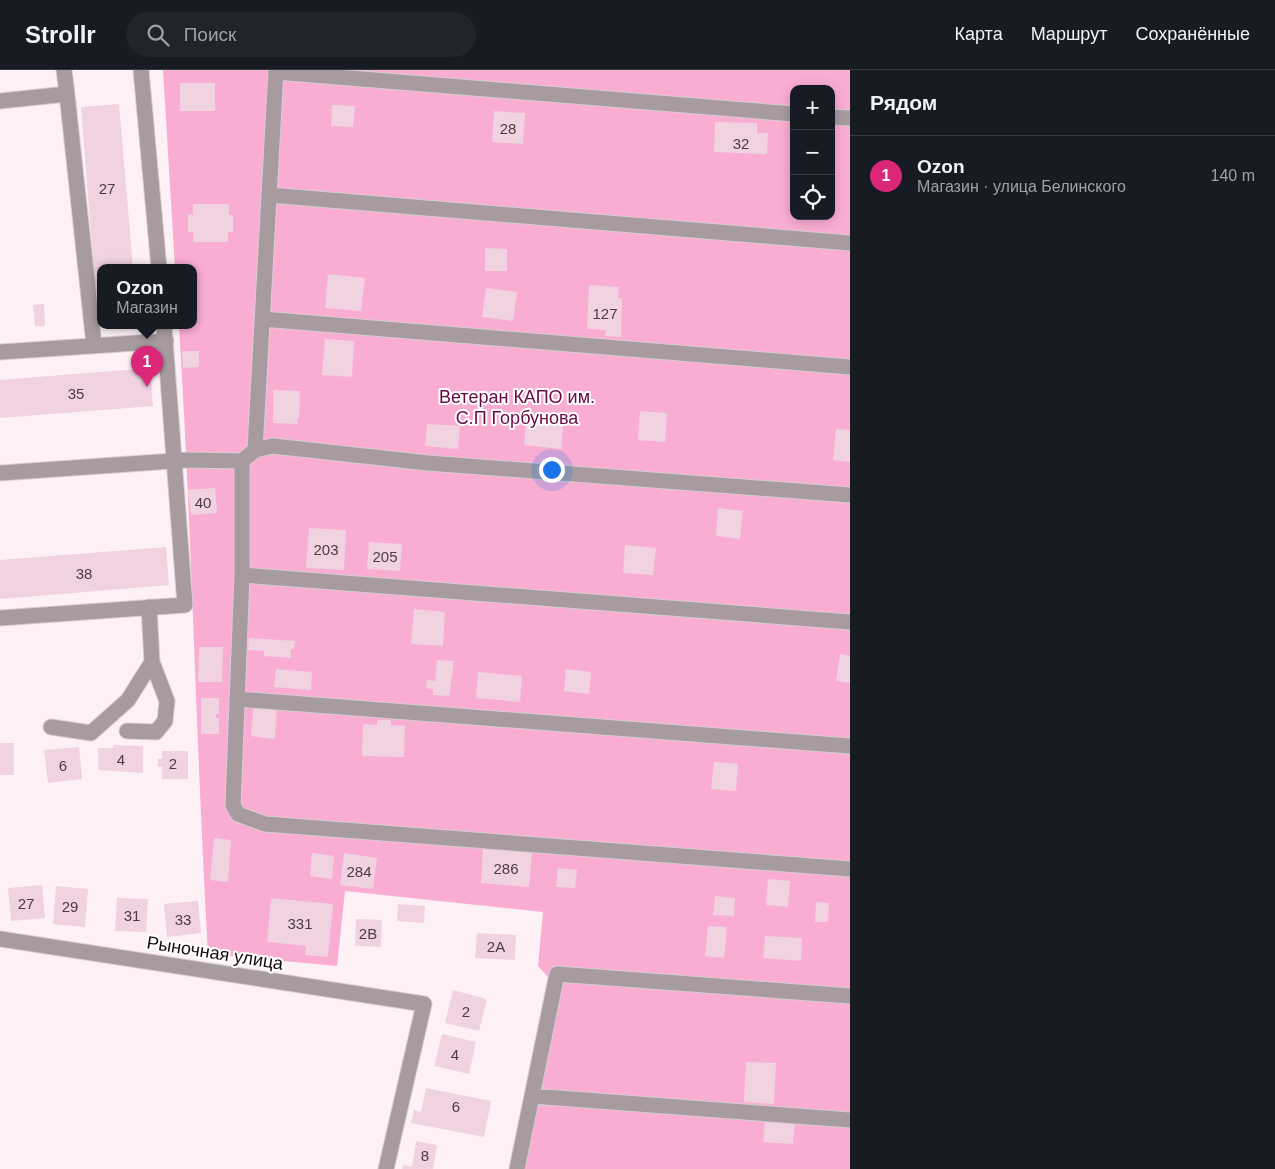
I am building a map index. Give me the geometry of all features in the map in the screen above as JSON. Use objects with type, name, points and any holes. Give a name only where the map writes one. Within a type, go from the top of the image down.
[{"type":"street","points":[[64,70],[94,345]]},
{"type":"street","points":[[141,70],[159,264]]},
{"type":"street","points":[[255,450],[276,71],[790,114]]},
{"type":"street","points":[[0,101],[67,94]]},
{"type":"street","points":[[835,117],[850,118]]},
{"type":"street","points":[[269,195],[850,243]]},
{"type":"street","points":[[262,320],[850,367]]},
{"type":"street","points":[[0,618],[185,605],[164,329]]},
{"type":"street","points":[[0,352],[166,342]]},
{"type":"street","points":[[0,473],[187,460],[242,461],[255,450],[273,446],[428,463],[850,495]]},
{"type":"street","points":[[242,461],[242,575],[233,805],[238,814],[265,824],[850,869]]},
{"type":"street","points":[[242,575],[850,622]]},
{"type":"street","points":[[127,731],[156,732],[165,721],[167,701],[152,662],[149,607]]},
{"type":"street","points":[[51,727],[91,733],[128,700],[152,662]]},
{"type":"street","points":[[237,699],[850,746]]},
{"type":"street","name":"Рыночная улица","points":[[0,939],[424,1004],[386,1169]]},
{"type":"street","points":[[517,1169],[557,974],[850,996]]},
{"type":"street","points":[[532,1096],[850,1120]]},
{"type":"green space","name":"Ветеран КАПО им. С.П Горбунова","points":[[163,70],[850,70],[850,1169],[510,1169],[548,977],[538,966],[543,912],[345,891],[337,966],[208,954],[179,329],[197,329],[197,264],[175,264]]},
{"type":"building","points":[[180,83],[215,83],[215,111],[180,111]]},
{"type":"building","points":[[119,104],[133,264],[97,264],[97,310],[81,107]]},
{"type":"building","points":[[332,105],[355,106],[353,127],[331,126]]},
{"type":"building","points":[[494,111],[525,113],[523,144],[492,142]]},
{"type":"building","points":[[715,122],[757,123],[757,133],[768,133],[767,154],[714,152]]},
{"type":"building","points":[[193,204],[229,204],[229,215],[233,215],[233,232],[228,232],[228,242],[193,242],[193,232],[188,232],[188,214],[193,215]]},
{"type":"building","points":[[485,248],[507,249],[507,271],[485,271]]},
{"type":"building","points":[[328,274],[365,278],[361,311],[325,308]]},
{"type":"building","points":[[589,285],[619,287],[618,298],[622,298],[621,337],[605,336],[606,330],[587,329]]},
{"type":"building","points":[[486,288],[517,292],[513,321],[482,317]]},
{"type":"building","points":[[44,304],[45,326],[35,326],[33,305]]},
{"type":"building","points":[[325,339],[354,341],[352,377],[322,375]]},
{"type":"building","points":[[182,351],[199,351],[199,367],[183,368]]},
{"type":"building","points":[[150,368],[153,406],[0,418],[0,380]]},
{"type":"building","points":[[273,390],[300,391],[297,424],[273,423]]},
{"type":"building","points":[[640,411],[667,413],[665,442],[638,440]]},
{"type":"building","points":[[527,415],[564,418],[561,449],[524,445]]},
{"type":"building","points":[[427,424],[460,426],[458,449],[425,446]]},
{"type":"building","points":[[836,429],[850,430],[850,462],[833,460]]},
{"type":"building","points":[[215,488],[217,513],[191,515],[188,490]]},
{"type":"building","points":[[718,508],[743,511],[740,539],[716,536]]},
{"type":"building","points":[[309,528],[346,530],[344,570],[306,568]]},
{"type":"building","points":[[369,542],[402,544],[400,571],[367,569]]},
{"type":"building","points":[[625,545],[656,548],[653,575],[623,573]]},
{"type":"building","points":[[166,547],[169,585],[0,599],[0,560]]},
{"type":"building","points":[[414,609],[445,612],[443,646],[411,644]]},
{"type":"building","points":[[249,638],[295,641],[294,649],[291,649],[291,658],[264,656],[264,651],[248,650]]},
{"type":"building","points":[[199,647],[223,647],[222,682],[198,682]]},
{"type":"building","points":[[840,654],[850,656],[850,683],[836,681]]},
{"type":"building","points":[[437,660],[454,661],[449,696],[433,695],[433,689],[426,688],[427,680],[435,681]]},
{"type":"building","points":[[276,669],[312,672],[311,690],[274,687]]},
{"type":"building","points":[[566,669],[591,672],[589,694],[564,691]]},
{"type":"building","points":[[478,672],[522,676],[520,702],[476,698]]},
{"type":"building","points":[[201,698],[219,698],[219,714],[216,714],[216,718],[219,718],[219,734],[201,734]]},
{"type":"building","points":[[254,701],[277,703],[275,739],[251,736]]},
{"type":"building","points":[[377,720],[391,720],[391,725],[405,726],[404,757],[362,756],[363,724],[377,725]]},
{"type":"building","points":[[0,743],[14,743],[14,775],[0,775]]},
{"type":"building","points":[[113,745],[143,746],[143,773],[98,770],[98,748],[113,748]]},
{"type":"building","points":[[79,747],[82,779],[48,783],[44,750]]},
{"type":"building","points":[[162,751],[188,751],[188,779],[162,779],[162,767],[158,767],[158,759],[162,759]]},
{"type":"building","points":[[714,762],[738,764],[736,791],[711,789]]},
{"type":"building","points":[[214,838],[231,840],[228,882],[210,880]]},
{"type":"building","points":[[483,848],[532,852],[529,887],[481,883]]},
{"type":"building","points":[[312,853],[334,856],[332,879],[310,876]]},
{"type":"building","points":[[344,853],[377,858],[373,889],[340,885]]},
{"type":"building","points":[[558,868],[577,870],[575,888],[556,887]]},
{"type":"building","points":[[768,879],[790,881],[788,907],[766,905]]},
{"type":"building","points":[[42,885],[45,918],[11,921],[8,888]]},
{"type":"building","points":[[56,886],[88,889],[85,927],[53,924]]},
{"type":"building","points":[[715,896],[735,898],[734,916],[713,915]]},
{"type":"building","points":[[117,898],[148,899],[146,932],[115,931]]},
{"type":"building","points":[[271,898],[333,904],[328,957],[305,955],[306,946],[267,942]]},
{"type":"building","points":[[198,901],[201,933],[167,937],[164,904]]},
{"type":"building","points":[[816,902],[829,903],[828,922],[815,922]]},
{"type":"building","points":[[398,904],[425,906],[424,923],[397,921]]},
{"type":"building","points":[[356,919],[382,920],[381,947],[355,946]]},
{"type":"building","points":[[708,926],[727,927],[724,958],[705,956]]},
{"type":"building","points":[[477,933],[516,935],[515,960],[475,958]]},
{"type":"building","points":[[765,936],[802,938],[801,961],[763,958]]},
{"type":"building","points":[[453,990],[487,999],[479,1031],[445,1023]]},
{"type":"building","points":[[442,1034],[476,1042],[469,1074],[434,1066]]},
{"type":"building","points":[[746,1062],[776,1063],[774,1104],[744,1102]]},
{"type":"building","points":[[426,1088],[491,1101],[484,1137],[411,1123],[414,1110],[421,1112]]},
{"type":"building","points":[[765,1118],[795,1121],[793,1144],[763,1142]]},
{"type":"building","points":[[416,1141],[437,1145],[433,1169],[402,1169],[403,1165],[412,1167]]},
{"type":"place","name":"Ozon","points":[[147,387]]}]
